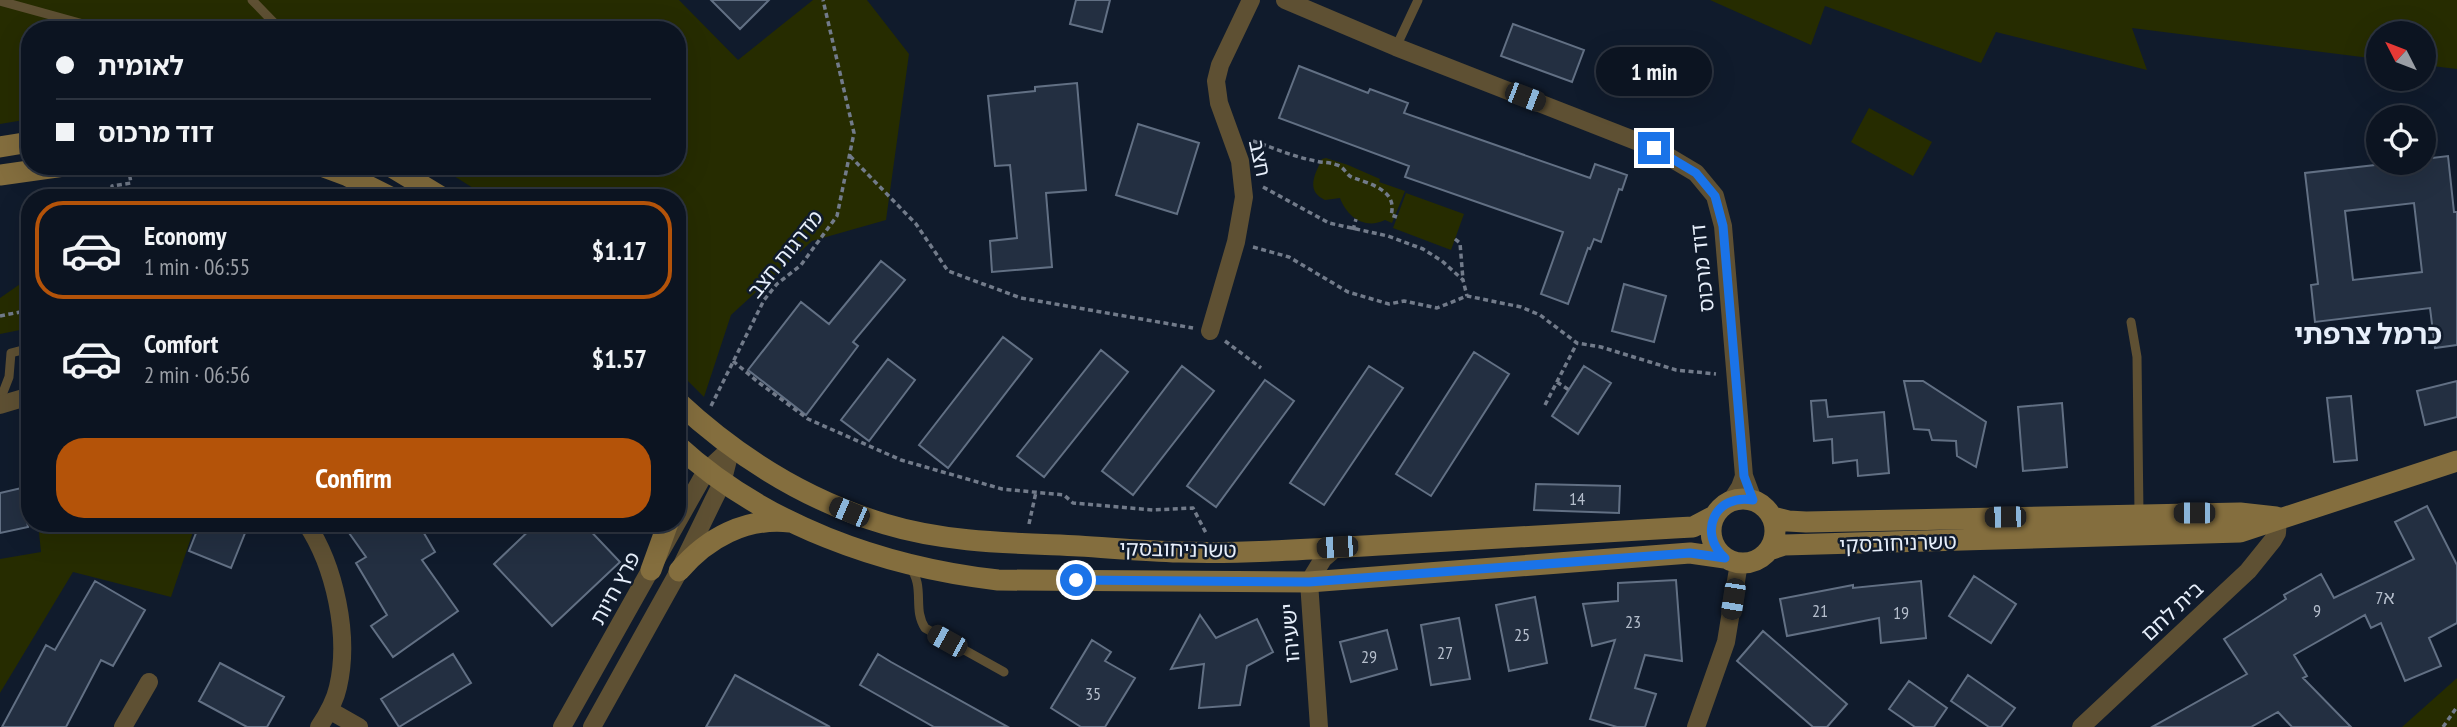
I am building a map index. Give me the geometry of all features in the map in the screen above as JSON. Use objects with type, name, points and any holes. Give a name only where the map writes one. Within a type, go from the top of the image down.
[{"type":"street","name":"חצב","points":[[1210,331],[1236,242],[1244,197],[1243,175],[1219,103],[1216,81],[1220,65],[1251,0]]},
{"type":"street","name":"דוד מרכוס","points":[[1285,0],[1396,47],[1654,148],[1696,173],[1715,196],[1723,226],[1744,476],[1753,500]]},
{"type":"street","points":[[0,147],[21,144]]},
{"type":"street","points":[[0,175],[21,172]]},
{"type":"street","points":[[345,175],[374,189]]},
{"type":"street","points":[[405,175],[428,189]]},
{"type":"street","points":[[0,402],[21,398]]},
{"type":"street","name":"טשרניחובסקי","points":[[686,409],[731,448],[762,469],[849,512],[918,533],[1026,543],[1181,552],[1337,547],[1693,527],[1714,516]]},
{"type":"street","points":[[592,727],[679,571],[714,477],[731,448]]},
{"type":"street","name":"טשרניחובסקי","points":[[686,453],[714,477],[797,523],[872,554],[949,574],[998,580],[1309,582],[1690,553],[1732,561]]},
{"type":"street","name":"טשרניחובסקי","points":[[1769,550],[1784,545],[2240,532],[2457,461]]},
{"type":"street","points":[[1731,501],[1741,487],[1744,476]]},
{"type":"street","name":"פרץ חיות","points":[[686,518],[714,477]]},
{"type":"street","points":[[1745,498],[1753,500],[1761,504],[1773,517],[1775,534],[1769,550],[1761,558],[1750,562],[1732,561],[1713,544],[1711,525],[1714,516],[1724,504],[1731,501],[1745,498]]},
{"type":"street","name":"טשרניחובסקי","points":[[1773,517],[1806,522],[2138,513],[2240,513],[2278,518]]},
{"type":"street","name":"בית לחם","points":[[2081,727],[2248,570],[2273,540],[2277,533],[2278,518]]},
{"type":"street","points":[[679,571],[702,548],[729,531],[768,522],[797,523]]},
{"type":"street","points":[[311,532],[330,572],[340,627],[338,687],[319,727]]},
{"type":"street","points":[[651,570],[665,532]]},
{"type":"street","name":"פרץ חיות","points":[[562,727],[651,570],[677,532]]},
{"type":"street","name":"ישעיהו","points":[[1320,727],[1309,582],[1323,559],[1337,547]]},
{"type":"street","points":[[1696,727],[1726,642],[1732,561]]},
{"type":"street","points":[[123,727],[149,682]]},
{"type":"street","points":[[571,711],[584,706],[601,711]]},
{"type":"street","points":[[329,710],[359,727]]},
{"type":"lane","points":[[252,0],[272,21]]},
{"type":"lane","points":[[1396,47],[1418,0]]},
{"type":"lane","points":[[0,1],[72,21]]},
{"type":"lane","points":[[2131,322],[2137,357],[2138,513]]},
{"type":"lane","points":[[0,402],[9,377],[11,353],[21,350]]},
{"type":"lane","points":[[908,565],[918,581],[919,614],[925,628],[1004,672]]},
{"type":"path","name":"מדרגות חצב","points":[[715,398],[770,291],[801,265],[837,216],[854,133],[823,0]]},
{"type":"path","points":[[1231,134],[1289,154],[1339,165],[1351,178],[1364,180],[1382,190],[1391,201],[1391,215],[1397,217]]},
{"type":"path","points":[[850,156],[916,224],[948,271],[1021,298],[1210,331],[1261,368]]},
{"type":"path","points":[[112,189],[111,186],[131,183],[130,175]]},
{"type":"path","points":[[1243,175],[1313,215],[1353,230],[1388,236],[1423,249],[1442,261],[1463,280]]},
{"type":"path","points":[[1353,230],[1356,219]]},
{"type":"path","points":[[1455,239],[1460,243],[1467,296]]},
{"type":"path","points":[[1236,242],[1289,257],[1348,292],[1389,304],[1404,301],[1437,308],[1467,296],[1531,310],[1577,343],[1601,347],[1676,370],[1735,376]]},
{"type":"path","points":[[0,316],[21,312]]},
{"type":"path","points":[[1545,405],[1577,343]]},
{"type":"path","points":[[733,361],[808,419],[901,460],[1002,489],[1064,495],[1073,503],[1153,510],[1193,509],[1216,551]]},
{"type":"path","points":[[1557,382],[1569,390]]},
{"type":"path","points":[[1026,543],[1036,492]]},
{"type":"path","points":[[2443,727],[2457,707]]},
{"type":"green space","points":[[0,0],[679,0],[738,60],[813,0],[867,0],[909,54],[886,220],[812,241],[731,315],[704,397],[686,379],[686,189],[475,189],[452,175],[686,175],[686,21],[21,21],[21,120],[0,124]]},
{"type":"green space","points":[[1710,0],[2457,0],[2457,69],[2436,66],[2436,21],[2366,21],[2366,57],[2132,28],[2147,70],[1996,32],[1981,63],[1825,6],[1811,45]]},
{"type":"green space","points":[[1869,108],[1932,142],[1913,176],[1851,142]]},
{"type":"green space","points":[[1326,158],[1405,191],[1392,223],[1385,220],[1371,223],[1358,220],[1347,211],[1340,198],[1325,200],[1319,196],[1315,192],[1313,182],[1322,159]]},
{"type":"green space","points":[[1406,193],[1464,214],[1451,250],[1393,228]]},
{"type":"green space","points":[[21,283],[21,330],[0,334],[0,298]]},
{"type":"green space","points":[[39,532],[193,532],[171,597],[73,572],[0,693],[0,559],[41,552]]},
{"type":"green space","points":[[2457,678],[2457,727],[2402,727]]},
{"type":"building","points":[[711,0],[769,0],[740,29]]},
{"type":"building","points":[[1076,0],[1110,0],[1102,32],[1070,24]]},
{"type":"building","points":[[1513,24],[1584,50],[1572,82],[1501,56]]},
{"type":"building","points":[[1299,66],[1368,93],[1370,89],[1408,103],[1404,113],[1590,178],[1595,164],[1627,175],[1622,190],[1619,189],[1601,242],[1594,239],[1590,249],[1588,248],[1568,304],[1541,294],[1563,232],[1405,177],[1409,166],[1279,118]]},
{"type":"building","points":[[1077,83],[1086,190],[1046,193],[1052,267],[992,272],[990,241],[1017,238],[1010,165],[995,166],[988,96],[1035,91],[1035,87]]},
{"type":"building","points":[[1138,124],[1199,143],[1177,214],[1116,195]]},
{"type":"building","points":[[2448,156],[2454,212],[2457,212],[2457,345],[2435,348],[2430,308],[2315,322],[2311,285],[2318,284],[2305,173],[2366,166],[2366,175],[2436,175],[2436,158]],"holes":[[[2414,203],[2422,272],[2353,280],[2345,211]]]},
{"type":"building","points":[[881,261],[905,280],[853,342],[858,346],[806,415],[748,370],[801,302],[829,324]]},
{"type":"building","points":[[1624,284],[1666,296],[1654,342],[1612,331]]},
{"type":"building","points":[[1003,337],[1032,359],[948,468],[919,445]]},
{"type":"building","points":[[1101,350],[1128,372],[1044,477],[1017,456]]},
{"type":"building","points":[[1474,352],[1509,374],[1431,496],[1396,474]]},
{"type":"building","points":[[888,359],[915,380],[869,441],[841,420]]},
{"type":"building","points":[[1182,366],[1214,391],[1133,495],[1102,471]]},
{"type":"building","points":[[1369,366],[1403,388],[1324,505],[1290,483]]},
{"type":"building","points":[[1584,366],[1611,383],[1578,434],[1552,416]]},
{"type":"building","points":[[1265,380],[1294,401],[1216,507],[1187,486]]},
{"type":"building","points":[[1904,381],[1923,381],[1986,422],[1976,467],[1957,456],[1956,441],[1932,440],[1929,430],[1914,429]]},
{"type":"building","points":[[2457,381],[2457,417],[2425,425],[2417,391]]},
{"type":"building","points":[[2351,396],[2357,460],[2334,462],[2327,398]]},
{"type":"building","points":[[1826,400],[1828,417],[1884,412],[1889,473],[1858,476],[1857,460],[1833,463],[1832,439],[1814,441],[1811,401]]},
{"type":"building","points":[[2062,403],[2067,467],[2023,471],[2018,407]]},
{"type":"building","points":[[1536,484],[1620,486],[1619,513],[1534,510]]},
{"type":"building","points":[[21,488],[21,528],[0,533],[0,493]]},
{"type":"building","points":[[2427,506],[2457,565],[2457,623],[2429,638],[2441,666],[2405,681],[2381,623],[2371,628],[2365,615],[2294,655],[2307,676],[2303,678],[2351,727],[2292,727],[2278,712],[2251,727],[2152,727],[2247,674],[2224,639],[2286,599],[2284,595],[2321,574],[2334,598],[2414,559],[2395,522]]},
{"type":"building","points":[[196,532],[245,532],[231,568],[189,551]]},
{"type":"building","points":[[348,532],[423,532],[435,552],[422,560],[458,611],[393,657],[371,626],[387,615],[356,563],[366,557]]},
{"type":"building","points":[[528,532],[592,532],[620,562],[552,626],[494,564]]},
{"type":"building","points":[[1974,576],[2016,604],[1991,643],[1949,616]]},
{"type":"building","points":[[1676,580],[1682,661],[1645,655],[1635,688],[1656,694],[1645,727],[1617,727],[1590,719],[1615,640],[1592,646],[1583,604],[1618,601],[1618,583]]},
{"type":"building","points":[[95,581],[145,610],[113,666],[101,660],[66,727],[2,727],[46,645],[55,650]]},
{"type":"building","points":[[1921,581],[1926,638],[1881,643],[1879,618],[1787,636],[1780,599],[1853,585],[1853,588]]},
{"type":"building","points":[[1535,597],[1547,663],[1509,671],[1496,605]]},
{"type":"building","points":[[1200,615],[1216,638],[1257,619],[1273,652],[1247,666],[1240,705],[1199,708],[1204,664],[1171,669]]},
{"type":"building","points":[[1459,618],[1470,679],[1431,685],[1421,625]]},
{"type":"building","points":[[1387,630],[1397,669],[1351,682],[1340,642]]},
{"type":"building","points":[[1763,631],[1847,704],[1827,727],[1813,727],[1737,661]]},
{"type":"building","points":[[1092,640],[1111,652],[1105,661],[1135,678],[1105,727],[1081,727],[1051,708]]},
{"type":"building","points":[[453,654],[471,683],[399,727],[381,699]]},
{"type":"building","points":[[878,654],[1008,727],[934,727],[860,685]]},
{"type":"building","points":[[220,663],[284,697],[267,727],[247,727],[199,701]]},
{"type":"building","points":[[735,675],[830,727],[706,727]]},
{"type":"building","points":[[1968,675],[2015,708],[2001,727],[1989,727],[1951,701]]},
{"type":"building","points":[[1909,681],[1947,708],[1934,727],[1915,727],[1889,709]]},
{"type":"district","name":"כרמל צרפתי","points":[[2368,333]]},
{"type":"route","points":[[1076,580],[1309,582],[1690,553],[1725,558],[1713,544],[1711,525],[1714,516],[1724,504],[1731,501],[1745,498],[1753,500],[1744,476],[1723,226],[1715,196],[1696,173],[1654,148]]}]
